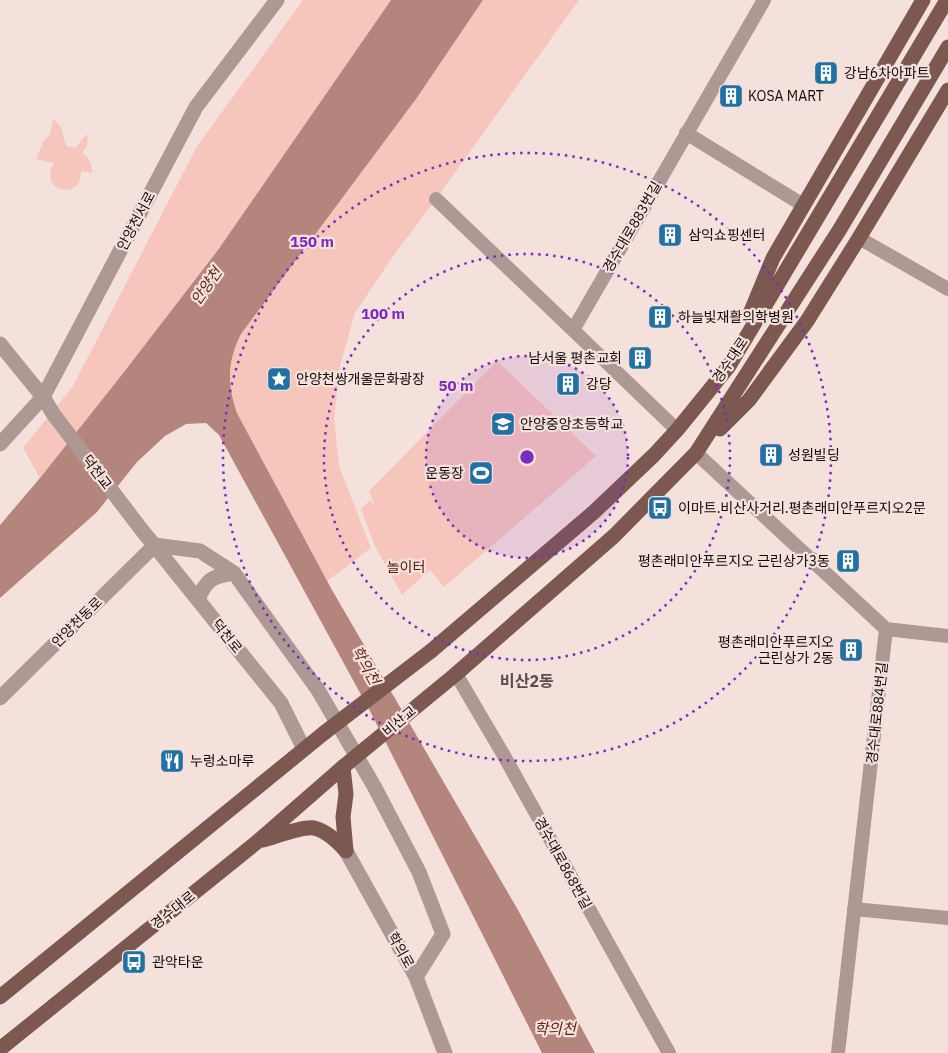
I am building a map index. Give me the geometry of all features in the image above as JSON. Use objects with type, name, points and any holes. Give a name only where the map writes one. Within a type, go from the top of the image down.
[{"type":"main road","points":[[729,366],[773,258],[924,0]]},
{"type":"main road","name":"경수대로","points":[[304,750],[431,651],[594,512],[654,455],[677,430],[729,366],[947,0]]},
{"type":"main road","name":"경수대로","points":[[456,674],[614,536],[696,453],[840,229],[948,47]]},
{"type":"main road","points":[[696,453],[749,400],[807,321],[948,90]]},
{"type":"main road","name":"비산교","points":[[343,768],[456,674]]},
{"type":"main road","points":[[0,997],[304,750]]},
{"type":"main road","points":[[343,768],[346,794],[343,817],[346,851]]},
{"type":"main road","name":"경수대로","points":[[0,1049],[257,842],[343,768]]},
{"type":"main road","points":[[257,842],[294,831],[314,828],[335,839],[346,851]]},
{"type":"street","name":"안양천서로","points":[[0,444],[43,397],[196,107],[277,0]]},
{"type":"street","name":"경수대로883번길","points":[[573,330],[764,0]]},
{"type":"street","points":[[686,134],[803,205]]},
{"type":"street","points":[[436,199],[677,430]]},
{"type":"street","points":[[859,238],[948,289]]},
{"type":"street","points":[[0,344],[43,397]]},
{"type":"street","name":"덕천교","points":[[43,397],[54,415],[141,529]]},
{"type":"street","points":[[696,453],[886,629],[948,636]]},
{"type":"street","name":"덕천로","points":[[141,529],[280,703],[304,750]]},
{"type":"street","points":[[155,545],[200,551],[234,573],[318,690],[374,786],[419,872],[442,934],[416,977]]},
{"type":"street","name":"안양천동로","points":[[0,698],[155,545]]},
{"type":"street","points":[[198,600],[203,588],[215,576],[234,573]]},
{"type":"street","name":"경수대로884번길","points":[[838,1053],[886,629]]},
{"type":"street","name":"경수대로868번길","points":[[456,674],[503,754],[669,1053]]},
{"type":"street","name":"학의로","points":[[346,851],[416,977],[445,1053]]},
{"type":"street","points":[[854,909],[948,918]]},
{"type":"green space","points":[[303,0],[391,0],[218,250],[40,478],[23,448],[73,386],[196,148]]},
{"type":"green space","points":[[483,0],[579,0],[394,255],[355,313],[340,366],[334,419],[339,466],[371,548],[327,581],[237,413],[230,383],[233,354],[241,334],[416,99]]},
{"type":"green space","points":[[53,118],[61,127],[66,146],[76,148],[88,134],[87,146],[82,152],[89,159],[93,173],[81,171],[79,181],[75,187],[68,190],[61,190],[51,181],[50,173],[54,163],[36,159],[43,142],[50,134]]},
{"type":"green space","name":"운동장","points":[[497,361],[596,456],[444,587],[430,570],[402,595],[375,546],[361,509],[370,500],[375,506],[369,491]]},
{"type":"water","points":[[391,0],[483,0],[416,99],[241,334],[236,344],[231,364],[231,392],[237,413],[332,590],[518,910],[595,1053],[542,1053],[371,713],[219,435],[206,423],[186,424],[165,436],[137,462],[97,512],[0,598],[0,525],[40,478],[218,250]]},
{"type":"place","name":"강남6차아파트","points":[[826,73]]},
{"type":"place","name":"KOSA MART","points":[[731,96]]},
{"type":"place","name":"삼익쇼핑센터","points":[[670,235]]},
{"type":"place","name":"하늘빛재활의학병원","points":[[660,317]]},
{"type":"place","name":"남서울 평촌교회","points":[[640,358]]},
{"type":"place","name":"안양천쌍개울문화광장","points":[[279,379]]},
{"type":"place","name":"강당","points":[[568,384]]},
{"type":"place","name":"안양중앙초등학교","points":[[503,424]]},
{"type":"place","name":"성원빌딩","points":[[771,455]]},
{"type":"place","name":"운동장","points":[[481,473]]},
{"type":"place","name":"이마트.비산사거리.평촌래미안푸르지오2문","points":[[660,508]]},
{"type":"place","name":"평촌래미안푸르지오 근린상가3동","points":[[848,561]]},
{"type":"place","name":"평촌래미안푸르지오 근린상가 2동","points":[[851,650]]},
{"type":"place","name":"누렁소마루","points":[[172,761]]},
{"type":"place","name":"관악타운","points":[[134,962]]},
{"type":"district","name":"비산2동","points":[[527,681]]},
{"type":"water label","name":"안양천","points":[[206,286]]},
{"type":"water label","name":"학의천","points":[[366,665]]},
{"type":"water label","name":"학의천","points":[[555,1028]]},
{"type":"park label","name":"놀이터","points":[[406,567]]}]
